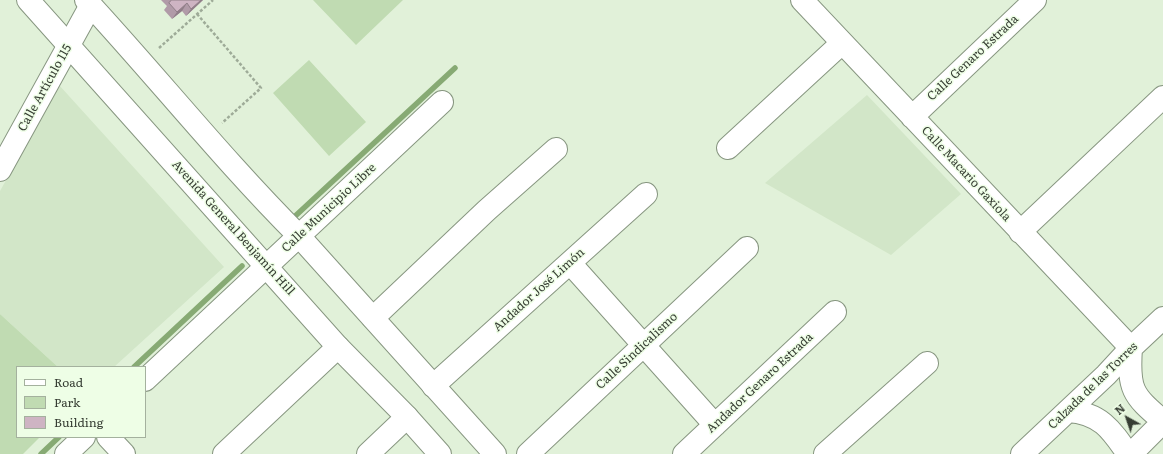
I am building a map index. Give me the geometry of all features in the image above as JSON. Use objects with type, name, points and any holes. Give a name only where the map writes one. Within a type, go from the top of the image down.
[{"type":"street","name":"Avenida General Benjamín Hill","points":[[28,0],[338,347],[407,417],[440,454]]},
{"type":"street","name":"Calle Macario Gaxiola","points":[[802,0],[1131,348]]},
{"type":"street","name":"Calle Genaro Estrada","points":[[912,116],[1035,0]]},
{"type":"street","name":"Calle Artículo 115","points":[[2,160],[69,45],[88,3]]},
{"type":"street","points":[[88,3],[206,136],[299,236],[495,454]]},
{"type":"street","points":[[728,148],[842,43]]},
{"type":"street","points":[[1020,232],[1163,97]]},
{"type":"street","name":"Calle Municipio Libre","points":[[146,379],[442,102]]},
{"type":"street","points":[[372,318],[486,210],[556,149]]},
{"type":"street","name":"Andador José Limón","points":[[433,386],[646,194]]},
{"type":"street","name":"Calle Sindicalismo","points":[[528,454],[747,248]]},
{"type":"street","points":[[570,263],[715,425]]},
{"type":"street","name":"Andador Genaro Estrada","points":[[684,454],[835,312]]},
{"type":"street","name":"Calzada de las Torres","points":[[1022,454],[1106,375],[1131,348],[1163,318]]},
{"type":"street","points":[[224,454],[338,347]]},
{"type":"street","points":[[1068,411],[1082,412],[1097,418],[1110,429],[1130,454],[1163,422],[1142,404],[1132,385],[1129,370],[1131,348]]},
{"type":"street","points":[[826,454],[927,363]]},
{"type":"street","points":[[368,454],[407,417]]},
{"type":"street","points":[[66,454],[83,438]]},
{"type":"street","points":[[109,438],[124,454]]},
{"type":"path","points":[[159,48],[213,0]]},
{"type":"path","points":[[197,14],[261,88],[206,136]]},
{"type":"shaded area","points":[[59,85],[224,267],[115,366],[57,366],[0,314],[0,191]]},
{"type":"shaded area","points":[[867,95],[961,194],[891,255],[765,183]]},
{"type":"green space","points":[[313,0],[403,0],[356,45]]},
{"type":"green space","points":[[309,60],[366,122],[329,156],[273,93]]},
{"type":"green space","points":[[0,314],[57,366],[16,366],[16,438],[39,438],[23,454],[0,454]]},
{"type":"building","points":[[172,0],[201,0],[191,9],[187,3],[177,12],[169,3]]},
{"type":"waterway","points":[[292,219],[455,68]]},
{"type":"waterway","points":[[135,366],[242,266]]},
{"type":"waterway","points":[[41,454],[58,438]]}]
